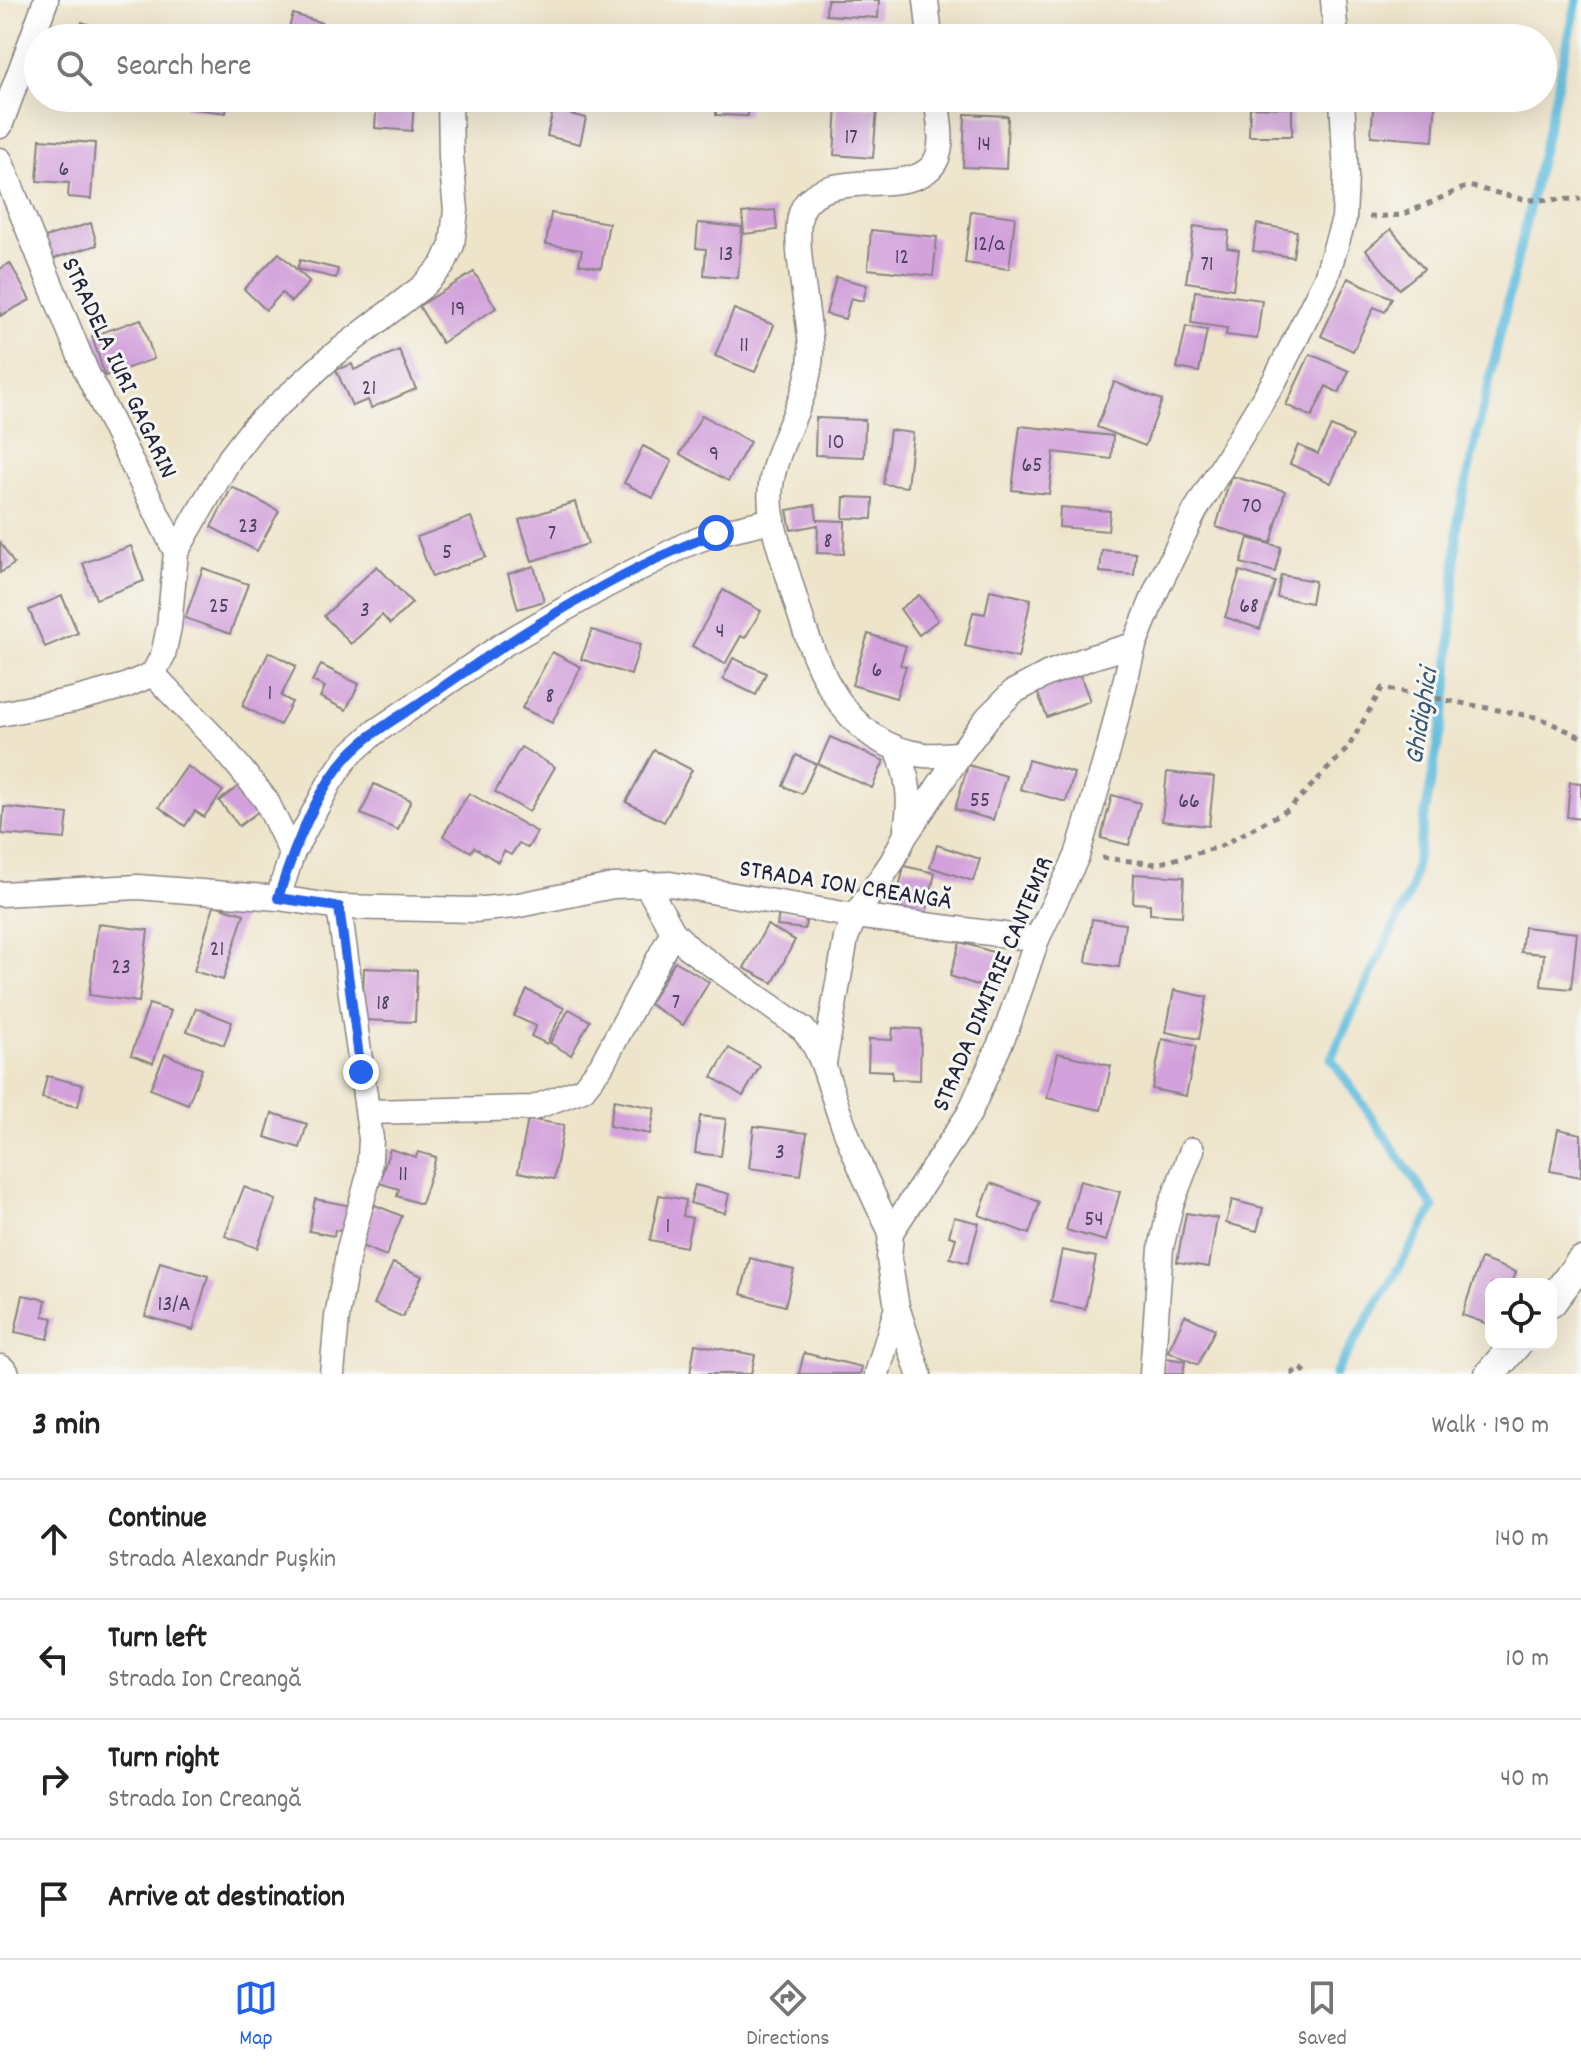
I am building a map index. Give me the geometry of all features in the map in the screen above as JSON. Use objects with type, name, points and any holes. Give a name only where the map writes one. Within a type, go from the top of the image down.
[{"type":"street","points":[[37,24],[46,0]]},
{"type":"street","points":[[926,0],[929,24]]},
{"type":"street","points":[[1333,0],[1335,24]]},
{"type":"street","points":[[0,126],[24,60]]},
{"type":"street","name":"STRADELA IURI GAGARIN","points":[[153,674],[163,655],[169,627],[176,552],[230,458],[253,428],[331,357],[422,287],[443,265],[452,245],[456,210],[450,112]]},
{"type":"street","points":[[937,112],[940,148],[934,164],[924,174],[906,181],[833,187],[815,193],[802,208],[797,239],[811,351],[801,403],[775,462],[770,489],[773,520],[802,621],[826,684],[866,733],[897,749],[926,755],[960,754]]},
{"type":"street","name":"STRADA DIMITRIE CANTEMIR","points":[[891,1232],[969,1114],[1007,1028],[1037,939],[1077,856],[1109,748],[1134,645],[1157,589],[1195,511],[1275,380],[1326,278],[1344,219],[1346,176],[1343,112]]},
{"type":"street","name":"STRADELA IURI GAGARIN","points":[[0,160],[86,371],[176,552]]},
{"type":"street","points":[[278,898],[292,854],[330,782],[347,757],[375,732],[504,644],[605,586],[685,545],[716,533],[773,520]]},
{"type":"street","points":[[824,1063],[846,938],[855,916],[960,754],[988,717],[1013,692],[1047,674],[1134,645]]},
{"type":"street","points":[[0,714],[73,700],[125,686],[153,674],[222,746],[266,800],[292,854]]},
{"type":"street","points":[[897,749],[906,770],[908,787],[910,810],[905,836]]},
{"type":"street","points":[[646,884],[673,932],[691,950],[803,1029],[814,1042],[870,1191],[891,1232],[889,1259],[897,1307],[919,1374]]},
{"type":"street","name":"STRADA ION CREANGĂ","points":[[0,894],[138,887],[278,898],[339,907],[474,910],[514,906],[613,886],[646,884],[715,890],[855,916],[1037,939]]},
{"type":"street","points":[[332,1374],[337,1317],[349,1249],[369,1175],[371,1139],[339,907]]},
{"type":"street","points":[[368,1112],[533,1108],[583,1089],[601,1066],[673,932]]},
{"type":"street","points":[[1152,1374],[1161,1248],[1171,1205],[1192,1150]]},
{"type":"street","points":[[1557,1294],[1581,1262]]},
{"type":"street","points":[[877,1374],[897,1307]]},
{"type":"street","points":[[1490,1374],[1511,1350]]},
{"type":"path","points":[[1344,219],[1402,215],[1468,186],[1527,200],[1581,199]]},
{"type":"path","points":[[1077,856],[1157,864],[1219,847],[1289,809],[1348,748],[1382,688],[1540,718],[1581,737]]},
{"type":"path","points":[[1291,1374],[1301,1368],[1307,1374]]},
{"type":"building","points":[[827,0],[879,0],[878,18],[826,15]]},
{"type":"building","points":[[293,14],[322,23],[322,24],[290,24]]},
{"type":"building","points":[[376,112],[413,112],[412,131],[375,128]]},
{"type":"building","points":[[553,112],[586,118],[580,144],[547,136]]},
{"type":"building","points":[[716,112],[748,112],[748,116],[716,115]]},
{"type":"building","points":[[837,112],[877,112],[873,158],[834,155]]},
{"type":"building","points":[[1250,112],[1292,112],[1292,136],[1249,136]]},
{"type":"building","points":[[1373,112],[1435,112],[1433,141],[1371,136]]},
{"type":"building","points":[[965,114],[1008,116],[1006,169],[963,167]]},
{"type":"building","points":[[40,139],[95,143],[91,199],[68,197],[69,183],[37,181]]},
{"type":"building","points":[[775,210],[777,230],[744,234],[742,213]]},
{"type":"building","points":[[971,211],[1015,217],[1009,269],[965,263]]},
{"type":"building","points":[[551,213],[609,223],[601,268],[579,264],[582,250],[546,244]]},
{"type":"building","points":[[91,223],[97,245],[52,259],[45,237]]},
{"type":"building","points":[[698,223],[742,227],[738,278],[704,275],[706,249],[696,248]]},
{"type":"building","points":[[1257,224],[1297,231],[1293,257],[1253,251]]},
{"type":"building","points":[[1194,226],[1229,231],[1227,248],[1239,250],[1233,289],[1186,282]]},
{"type":"building","points":[[1391,229],[1424,269],[1399,289],[1366,250]]},
{"type":"building","points":[[871,230],[937,237],[933,276],[868,269]]},
{"type":"building","points":[[279,253],[310,282],[291,302],[282,293],[266,310],[244,289]]},
{"type":"building","points":[[300,260],[338,269],[336,278],[297,269]]},
{"type":"building","points":[[10,263],[30,300],[0,316],[0,269]]},
{"type":"building","points":[[474,272],[496,308],[442,343],[419,306]]},
{"type":"building","points":[[836,277],[867,285],[863,301],[851,298],[845,319],[826,314]]},
{"type":"building","points":[[1348,278],[1392,298],[1385,312],[1374,307],[1353,351],[1321,336]]},
{"type":"building","points":[[1195,291],[1262,300],[1257,339],[1226,335],[1227,328],[1191,323]]},
{"type":"building","points":[[734,309],[774,325],[755,372],[715,356]]},
{"type":"building","points":[[141,319],[154,359],[105,376],[92,336]]},
{"type":"building","points":[[1186,326],[1207,330],[1199,372],[1177,368]]},
{"type":"building","points":[[399,350],[416,389],[371,408],[368,400],[352,406],[336,370],[352,364],[354,370]]},
{"type":"building","points":[[1310,354],[1349,371],[1339,393],[1326,386],[1312,417],[1286,405]]},
{"type":"building","points":[[1114,382],[1162,400],[1145,446],[1097,427]]},
{"type":"building","points":[[702,415],[750,442],[728,481],[680,454]]},
{"type":"building","points":[[816,418],[865,420],[864,457],[815,455]]},
{"type":"building","points":[[1020,426],[1113,436],[1111,459],[1054,452],[1049,494],[1012,490]]},
{"type":"building","points":[[1331,426],[1353,436],[1331,483],[1290,464],[1298,445],[1318,454]]},
{"type":"building","points":[[890,430],[913,433],[907,487],[883,484]]},
{"type":"building","points":[[643,446],[672,461],[653,498],[624,483]]},
{"type":"building","points":[[1231,476],[1285,491],[1271,543],[1216,527]]},
{"type":"building","points":[[232,487],[279,511],[257,551],[211,527]]},
{"type":"building","points":[[844,497],[873,498],[872,519],[843,518]]},
{"type":"building","points":[[575,502],[588,544],[532,561],[519,520]]},
{"type":"building","points":[[815,505],[817,520],[845,521],[844,554],[817,553],[818,525],[791,530],[787,510]]},
{"type":"building","points":[[1060,507],[1110,511],[1108,531],[1059,527]]},
{"type":"building","points":[[471,517],[486,557],[432,577],[417,537]]},
{"type":"building","points":[[1248,538],[1281,547],[1275,572],[1241,563]]},
{"type":"building","points":[[0,542],[14,564],[0,573]]},
{"type":"building","points":[[131,546],[144,581],[96,599],[83,563]]},
{"type":"building","points":[[1102,550],[1136,553],[1134,575],[1100,572]]},
{"type":"building","points":[[377,566],[412,603],[390,624],[382,615],[351,644],[324,616]]},
{"type":"building","points":[[534,566],[544,601],[518,609],[508,574]]},
{"type":"building","points":[[203,568],[248,584],[230,634],[185,618]]},
{"type":"building","points":[[1240,571],[1275,582],[1260,629],[1225,617]]},
{"type":"building","points":[[1281,575],[1315,581],[1311,603],[1277,597]]},
{"type":"building","points":[[723,590],[761,611],[745,638],[741,636],[725,664],[692,646]]},
{"type":"building","points":[[990,590],[1031,599],[1018,658],[965,646],[973,612],[985,614]]},
{"type":"building","points":[[919,595],[938,620],[919,635],[900,609]]},
{"type":"building","points":[[62,596],[78,633],[45,647],[29,610]]},
{"type":"building","points":[[592,630],[640,645],[631,675],[581,659]]},
{"type":"building","points":[[868,634],[906,646],[900,665],[906,666],[896,698],[852,685]]},
{"type":"building","points":[[269,652],[296,666],[281,696],[292,702],[280,725],[242,706]]},
{"type":"building","points":[[552,652],[581,667],[552,723],[522,708]]},
{"type":"building","points":[[733,658],[766,673],[756,695],[723,679]]},
{"type":"building","points":[[321,665],[359,684],[346,710],[320,697],[325,687],[312,681]]},
{"type":"building","points":[[1080,675],[1090,701],[1047,717],[1037,691]]},
{"type":"building","points":[[830,737],[884,761],[872,788],[818,764]]},
{"type":"building","points":[[521,747],[555,767],[529,812],[495,792]]},
{"type":"building","points":[[654,750],[692,770],[664,822],[626,802]]},
{"type":"building","points":[[796,755],[816,764],[802,794],[783,786]]},
{"type":"building","points":[[1028,760],[1074,773],[1066,802],[1020,789]]},
{"type":"building","points":[[968,765],[1006,776],[993,820],[955,809]]},
{"type":"building","points":[[187,766],[223,791],[204,817],[195,811],[185,826],[159,807]]},
{"type":"building","points":[[1167,772],[1214,777],[1209,826],[1162,821]]},
{"type":"building","points":[[1570,782],[1581,783],[1581,819],[1567,817]]},
{"type":"building","points":[[374,784],[411,800],[398,830],[361,814]]},
{"type":"building","points":[[240,785],[259,811],[239,826],[219,801]]},
{"type":"building","points":[[469,793],[537,832],[528,848],[519,843],[511,855],[504,851],[498,862],[474,847],[471,852],[443,836]]},
{"type":"building","points":[[1112,795],[1140,803],[1129,845],[1101,838]]},
{"type":"building","points":[[4,807],[68,814],[65,839],[2,834]]},
{"type":"building","points":[[937,845],[980,859],[973,881],[930,867]]},
{"type":"building","points":[[904,866],[935,873],[926,914],[895,907]]},
{"type":"building","points":[[1134,874],[1184,877],[1182,916],[1150,914],[1150,904],[1133,903]]},
{"type":"building","points":[[214,905],[244,914],[223,980],[194,971]]},
{"type":"building","points":[[779,911],[807,914],[805,929],[777,926]]},
{"type":"building","points":[[1092,919],[1125,924],[1119,967],[1086,962]]},
{"type":"building","points":[[98,924],[148,930],[139,1002],[89,995]]},
{"type":"building","points":[[767,925],[795,940],[773,983],[744,968]]},
{"type":"building","points":[[1524,927],[1577,933],[1571,989],[1541,986],[1544,954],[1521,952]]},
{"type":"building","points":[[960,942],[1006,956],[995,991],[950,976]]},
{"type":"building","points":[[675,961],[709,982],[683,1025],[649,1004]]},
{"type":"building","points":[[364,968],[417,970],[415,1022],[362,1020]]},
{"type":"building","points":[[527,990],[564,1008],[547,1044],[531,1036],[536,1026],[514,1016]]},
{"type":"building","points":[[1174,990],[1207,997],[1199,1039],[1166,1032]]},
{"type":"building","points":[[149,1004],[171,1011],[153,1063],[131,1055]]},
{"type":"building","points":[[196,1008],[232,1022],[224,1045],[187,1031]]},
{"type":"building","points":[[569,1009],[590,1021],[571,1055],[550,1043]]},
{"type":"building","points":[[893,1028],[921,1029],[920,1080],[892,1079],[892,1071],[868,1070],[869,1039],[892,1040]]},
{"type":"building","points":[[1162,1039],[1196,1046],[1186,1096],[1152,1089]]},
{"type":"building","points":[[729,1048],[760,1066],[743,1096],[712,1077]]},
{"type":"building","points":[[1058,1053],[1111,1066],[1101,1110],[1047,1098]]},
{"type":"building","points":[[165,1054],[202,1069],[188,1104],[150,1089]]},
{"type":"building","points":[[47,1076],[83,1085],[78,1107],[42,1098]]},
{"type":"building","points":[[614,1100],[655,1108],[650,1134],[609,1126]]},
{"type":"building","points":[[272,1113],[307,1124],[300,1148],[265,1137]]},
{"type":"building","points":[[700,1116],[726,1119],[721,1156],[695,1153]]},
{"type":"building","points":[[528,1119],[564,1125],[554,1179],[518,1172]]},
{"type":"building","points":[[754,1126],[807,1133],[801,1175],[749,1168]]},
{"type":"building","points":[[1558,1129],[1581,1134],[1581,1177],[1550,1171]]},
{"type":"building","points":[[390,1149],[416,1157],[418,1152],[436,1157],[421,1204],[397,1196],[399,1189],[379,1183]]},
{"type":"building","points":[[1080,1181],[1120,1192],[1106,1241],[1066,1230]]},
{"type":"building","points":[[991,1183],[1040,1202],[1029,1234],[979,1215]]},
{"type":"building","points":[[695,1185],[729,1194],[725,1213],[690,1203]]},
{"type":"building","points":[[244,1187],[276,1200],[257,1248],[225,1236]]},
{"type":"building","points":[[659,1195],[686,1200],[683,1216],[692,1218],[686,1247],[650,1240]]},
{"type":"building","points":[[315,1199],[352,1206],[346,1232],[335,1230],[334,1236],[309,1231]]},
{"type":"building","points":[[1232,1200],[1263,1208],[1257,1231],[1226,1223]]},
{"type":"building","points":[[375,1205],[402,1216],[386,1256],[359,1245]]},
{"type":"building","points":[[1186,1213],[1217,1218],[1209,1267],[1177,1262]]},
{"type":"building","points":[[954,1217],[979,1223],[968,1263],[950,1258],[956,1238],[949,1236]]},
{"type":"building","points":[[1062,1250],[1096,1257],[1085,1309],[1051,1302]]},
{"type":"building","points":[[750,1258],[794,1270],[785,1306],[741,1294]]},
{"type":"building","points":[[1481,1259],[1516,1272],[1514,1278],[1485,1278],[1485,1323],[1462,1315]]},
{"type":"building","points":[[160,1262],[208,1276],[193,1330],[145,1316]]},
{"type":"building","points":[[393,1263],[422,1276],[403,1317],[374,1304]]},
{"type":"building","points":[[23,1295],[46,1300],[43,1316],[53,1318],[48,1339],[15,1332]]},
{"type":"building","points":[[1185,1315],[1215,1329],[1198,1365],[1168,1351]]},
{"type":"building","points":[[695,1344],[755,1355],[751,1374],[690,1374]]},
{"type":"building","points":[[804,1353],[862,1367],[860,1374],[799,1374]]},
{"type":"building","points":[[1166,1358],[1185,1361],[1183,1374],[1163,1374]]},
{"type":"waterway","name":"Ghidighici","points":[[1557,87],[1577,0]]},
{"type":"waterway","name":"Ghidighici","points":[[1335,1374],[1434,1208],[1331,1058],[1411,890],[1448,691],[1458,518],[1551,112]]},
{"type":"route","points":[[361,1072],[339,907],[278,898],[292,854],[330,782],[347,757],[375,732],[504,644],[605,586],[685,545],[716,533]]}]
